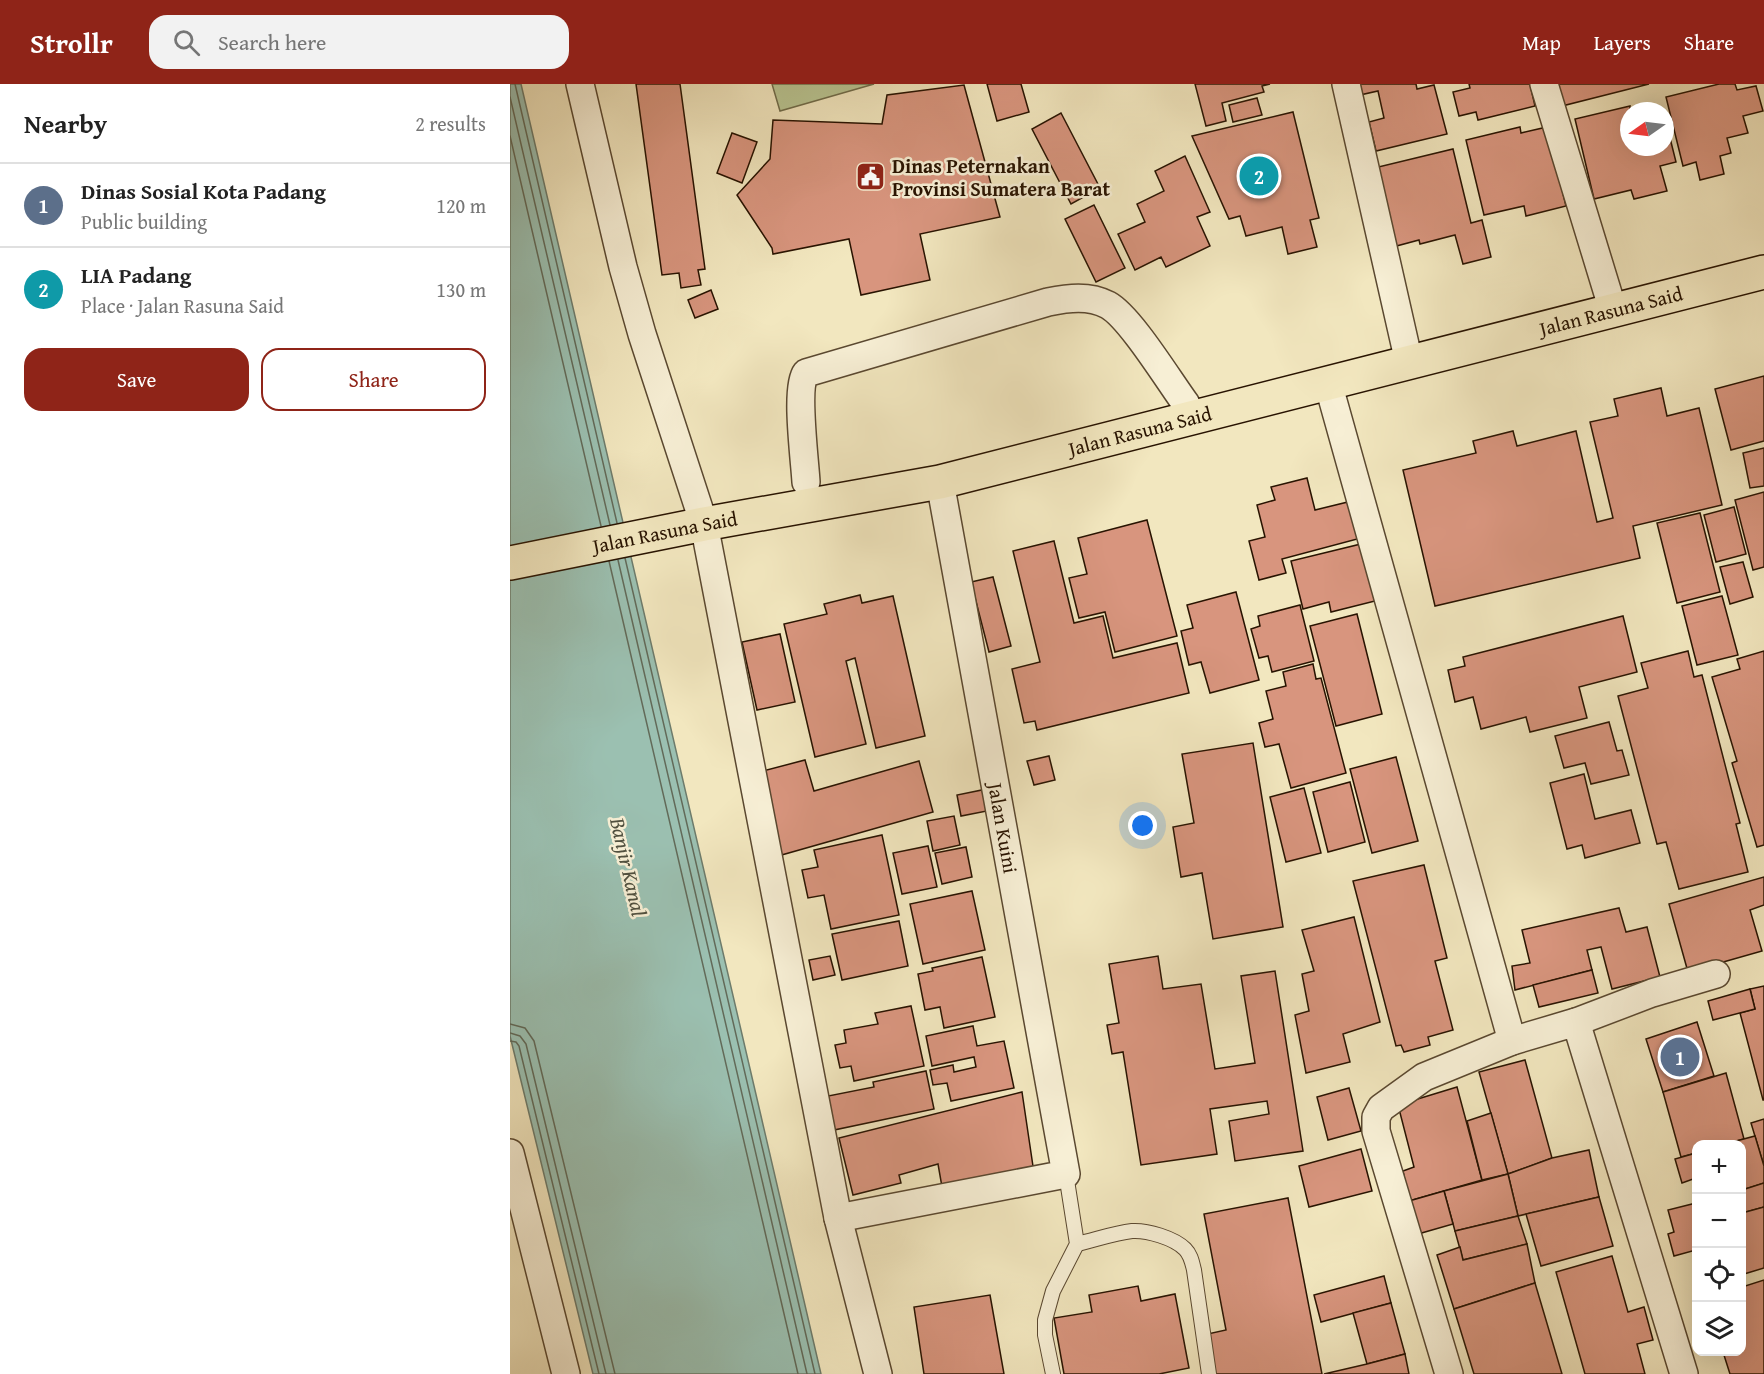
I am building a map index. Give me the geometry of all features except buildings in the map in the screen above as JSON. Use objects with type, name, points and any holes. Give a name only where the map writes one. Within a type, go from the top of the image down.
[{"type":"main road","name":"Jalan Rasuna Said","points":[[510,563],[694,526],[807,494],[940,482],[1191,410],[1328,383],[1764,272]]},
{"type":"street","points":[[580,84],[623,267],[694,526],[838,1218],[878,1374]]},
{"type":"street","points":[[1346,84],[1409,362]]},
{"type":"street","points":[[1544,84],[1613,310]]},
{"type":"street","points":[[807,494],[801,404],[801,382],[806,373],[1048,302],[1083,298],[1108,305],[1130,326],[1191,410]]},
{"type":"street","points":[[1328,383],[1512,1041]]},
{"type":"street","name":"Jalan Kuini","points":[[940,482],[1066,1174]]},
{"type":"street","points":[[1449,1374],[1376,1131],[1376,1117],[1381,1108],[1424,1077],[1512,1041],[1576,1022],[1652,993],[1716,974]]},
{"type":"street","points":[[1576,1022],[1684,1374]]},
{"type":"street","points":[[510,1153],[566,1374]]},
{"type":"street","points":[[838,1218],[1066,1174]]},
{"type":"lane","points":[[1053,1374],[1045,1335],[1045,1320],[1053,1291],[1077,1244],[1066,1174]]},
{"type":"lane","points":[[1077,1244],[1136,1231],[1177,1243],[1186,1250],[1192,1260],[1194,1270],[1209,1374]]},
{"type":"green space","points":[[772,84],[874,84],[780,111]]},
{"type":"water","name":"Banjir Kanal","points":[[510,84],[521,84],[821,1374],[593,1374],[510,1036]]},
{"type":"place","name":"LIA Padang","points":[[1259,176]]},
{"type":"place","name":"Dinas Peternakan Provinsi Sumatera Barat","points":[[871,177]]},
{"type":"place","name":"Dinas Sosial Kota Padang","points":[[1680,1057]]}]
